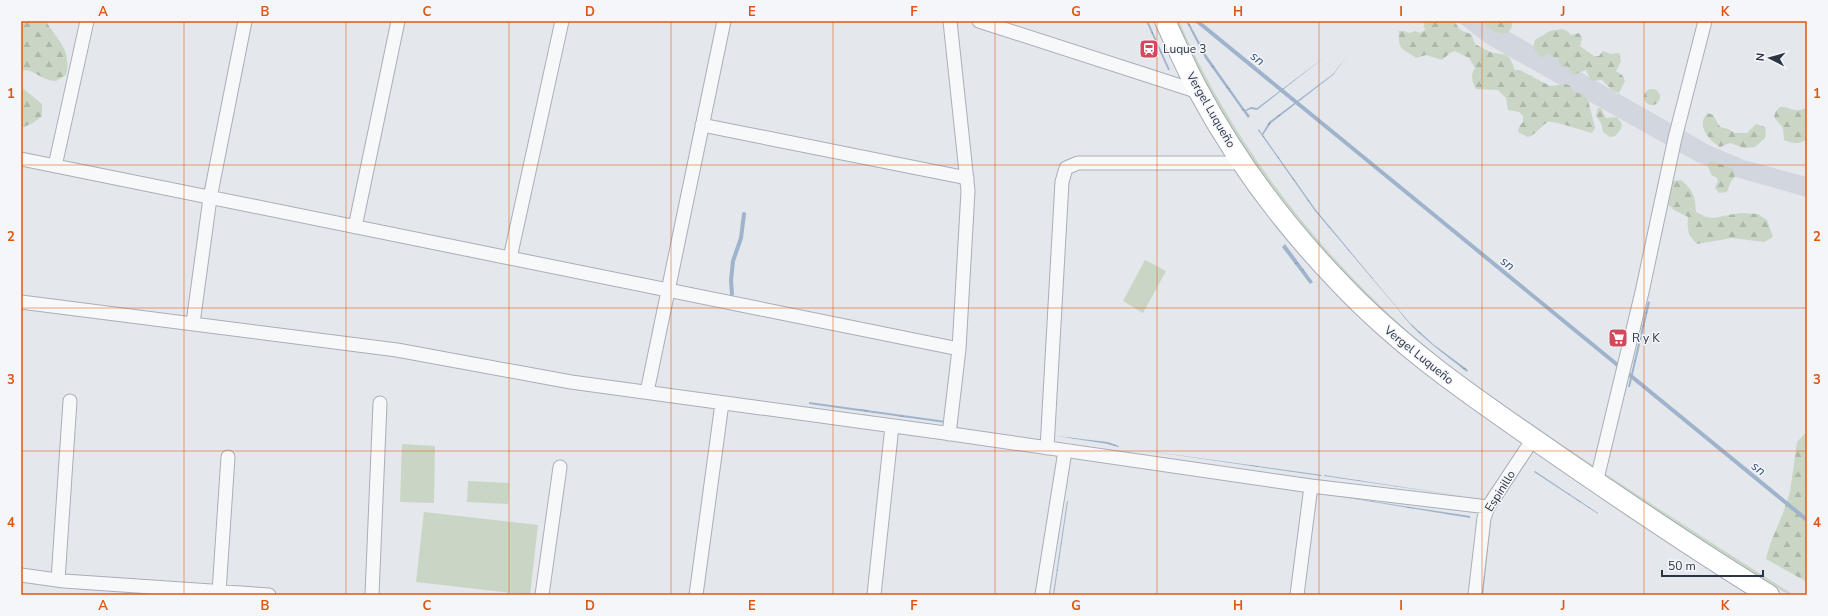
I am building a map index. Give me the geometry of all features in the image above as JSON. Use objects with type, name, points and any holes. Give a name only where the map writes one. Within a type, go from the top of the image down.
[{"type":"main road","name":"Vergel Luqueño","points":[[1165,21],[1199,92],[1242,163],[1310,251],[1375,318],[1445,377],[1533,439],[1672,533],[1769,595]]},
{"type":"street","points":[[55,166],[87,21]]},
{"type":"street","points":[[193,323],[210,198],[245,21]]},
{"type":"street","points":[[355,227],[398,21]]},
{"type":"street","points":[[510,258],[562,21]]},
{"type":"street","points":[[647,392],[724,21]]},
{"type":"street","points":[[949,434],[959,349],[968,191],[950,21]]},
{"type":"street","points":[[979,21],[1199,92]]},
{"type":"street","points":[[1596,482],[1642,292],[1675,138],[1705,21]]},
{"type":"street","points":[[702,125],[967,178]]},
{"type":"street","points":[[21,159],[959,349]]},
{"type":"street","points":[[1047,448],[1062,182],[1066,168],[1078,163],[1242,163]]},
{"type":"street","points":[[21,302],[397,350],[571,382],[1311,486],[1488,507]]},
{"type":"street","points":[[58,580],[70,401]]},
{"type":"street","points":[[372,595],[380,403]]},
{"type":"street","points":[[696,595],[722,403]]},
{"type":"street","points":[[874,595],[892,426]]},
{"type":"street","name":"Espinillo","points":[[1475,595],[1482,528],[1488,507],[1533,439]]},
{"type":"street","points":[[1042,595],[1065,451]]},
{"type":"street","points":[[219,592],[228,457]]},
{"type":"street","points":[[542,595],[560,467]]},
{"type":"street","points":[[1297,595],[1311,486]]},
{"type":"street","points":[[21,575],[137,590],[269,595]]},
{"type":"shaded area","points":[[1457,21],[1490,21],[1711,146],[1744,160],[1807,177],[1807,197],[1739,178],[1697,162],[1487,44]]},
{"type":"green space","points":[[21,21],[46,21],[63,46],[67,59],[66,75],[55,81],[46,79],[31,71],[21,71]]},
{"type":"green space","points":[[1175,21],[1179,21],[1199,64],[1222,106],[1275,186],[1336,260],[1369,295],[1404,328],[1455,370],[1545,433],[1794,595],[1789,595],[1760,577],[1590,468],[1506,411],[1426,350],[1372,302],[1320,248],[1252,161],[1202,76]]},
{"type":"green space","points":[[1423,21],[1455,21],[1461,30],[1471,34],[1475,44],[1490,52],[1506,55],[1510,58],[1515,70],[1520,70],[1550,86],[1566,84],[1571,86],[1573,91],[1584,95],[1588,100],[1595,128],[1592,133],[1551,122],[1548,122],[1528,137],[1518,132],[1519,127],[1523,122],[1523,116],[1519,112],[1508,110],[1506,98],[1498,90],[1476,89],[1472,78],[1472,73],[1475,68],[1469,58],[1455,51],[1450,53],[1442,60],[1426,55],[1416,58],[1400,46],[1399,31],[1410,33],[1415,31],[1420,33],[1425,30]]},
{"type":"green space","points":[[1484,21],[1513,21],[1511,29],[1508,33],[1505,33],[1491,29]]},
{"type":"green space","points":[[1562,29],[1571,35],[1579,33],[1582,38],[1580,46],[1594,56],[1599,56],[1603,51],[1611,54],[1619,53],[1621,61],[1616,71],[1623,76],[1625,81],[1619,93],[1612,90],[1602,80],[1591,81],[1586,70],[1573,75],[1567,66],[1561,67],[1558,59],[1548,54],[1541,57],[1533,48],[1535,40],[1550,31]]},
{"type":"green space","points":[[21,87],[42,104],[42,116],[33,123],[21,128]]},
{"type":"green space","points":[[1652,89],[1659,94],[1660,97],[1655,104],[1652,105],[1645,100],[1644,97],[1649,90]]},
{"type":"green space","points":[[1780,107],[1795,110],[1807,108],[1807,139],[1805,141],[1792,143],[1784,140],[1783,128],[1774,117],[1776,111]]},
{"type":"green space","points":[[1598,108],[1601,108],[1606,118],[1617,117],[1622,124],[1621,129],[1615,136],[1610,137],[1603,132],[1601,123],[1596,116]]},
{"type":"green space","points":[[1708,113],[1713,115],[1720,127],[1735,133],[1747,133],[1756,124],[1765,127],[1765,138],[1755,147],[1744,148],[1730,143],[1720,147],[1708,137],[1703,127],[1704,117]]},
{"type":"green space","points":[[1710,161],[1732,168],[1735,177],[1731,181],[1727,192],[1719,193],[1715,188],[1718,181],[1717,178],[1712,175],[1707,165]]},
{"type":"green space","points":[[1681,180],[1689,187],[1693,194],[1696,212],[1706,217],[1713,218],[1740,213],[1758,214],[1767,220],[1773,237],[1764,242],[1732,238],[1697,244],[1689,232],[1688,217],[1674,210],[1664,201],[1669,181]]},
{"type":"green space","points":[[1145,260],[1166,271],[1143,313],[1123,301]]},
{"type":"green space","points":[[1807,431],[1807,582],[1766,559],[1770,544],[1790,492],[1797,442]]},
{"type":"green space","points":[[402,444],[435,446],[434,503],[400,502]]},
{"type":"green space","points":[[468,481],[509,483],[508,504],[467,502]]},
{"type":"green space","points":[[424,512],[538,525],[530,595],[416,582]]},
{"type":"water","points":[[1146,21],[1148,21],[1170,70],[1168,70]]},
{"type":"water","points":[[1186,21],[1188,21],[1207,56],[1245,110],[1251,107],[1257,108],[1326,56],[1257,110],[1251,109],[1246,111],[1250,116],[1248,118],[1205,58]]},
{"type":"water","points":[[1347,56],[1333,75],[1271,123],[1263,135],[1316,210],[1409,322],[1433,344],[1468,370],[1467,372],[1429,342],[1412,326],[1404,317],[1315,211],[1258,130],[1259,129],[1262,134],[1269,122],[1333,74]]},
{"type":"water","points":[[1285,244],[1313,282],[1310,284],[1282,247]]},
{"type":"water","points":[[1648,301],[1650,302],[1630,387],[1628,387]]},
{"type":"water","points":[[809,402],[946,421],[946,423],[809,404]]},
{"type":"water","points":[[1056,436],[1108,442],[1119,446],[1118,447],[1108,444]]},
{"type":"water","points":[[1141,450],[1322,475],[1321,476]]},
{"type":"water","points":[[1535,471],[1598,513],[1598,514],[1534,472]]},
{"type":"water","points":[[1324,475],[1475,498],[1324,476]]},
{"type":"water","points":[[1324,494],[1470,516],[1470,518]]},
{"type":"water","points":[[1067,501],[1068,501],[1053,595]]},
{"type":"water","points":[[1491,519],[1483,595],[1481,595]]},
{"type":"waterway","name":"sn","points":[[1197,21],[1807,520]]},
{"type":"waterway","points":[[732,294],[731,280],[733,261],[741,238],[744,214]]},
{"type":"place","name":"Luque 3","points":[[1149,49]]},
{"type":"place","name":"R y K","points":[[1618,338]]}]
